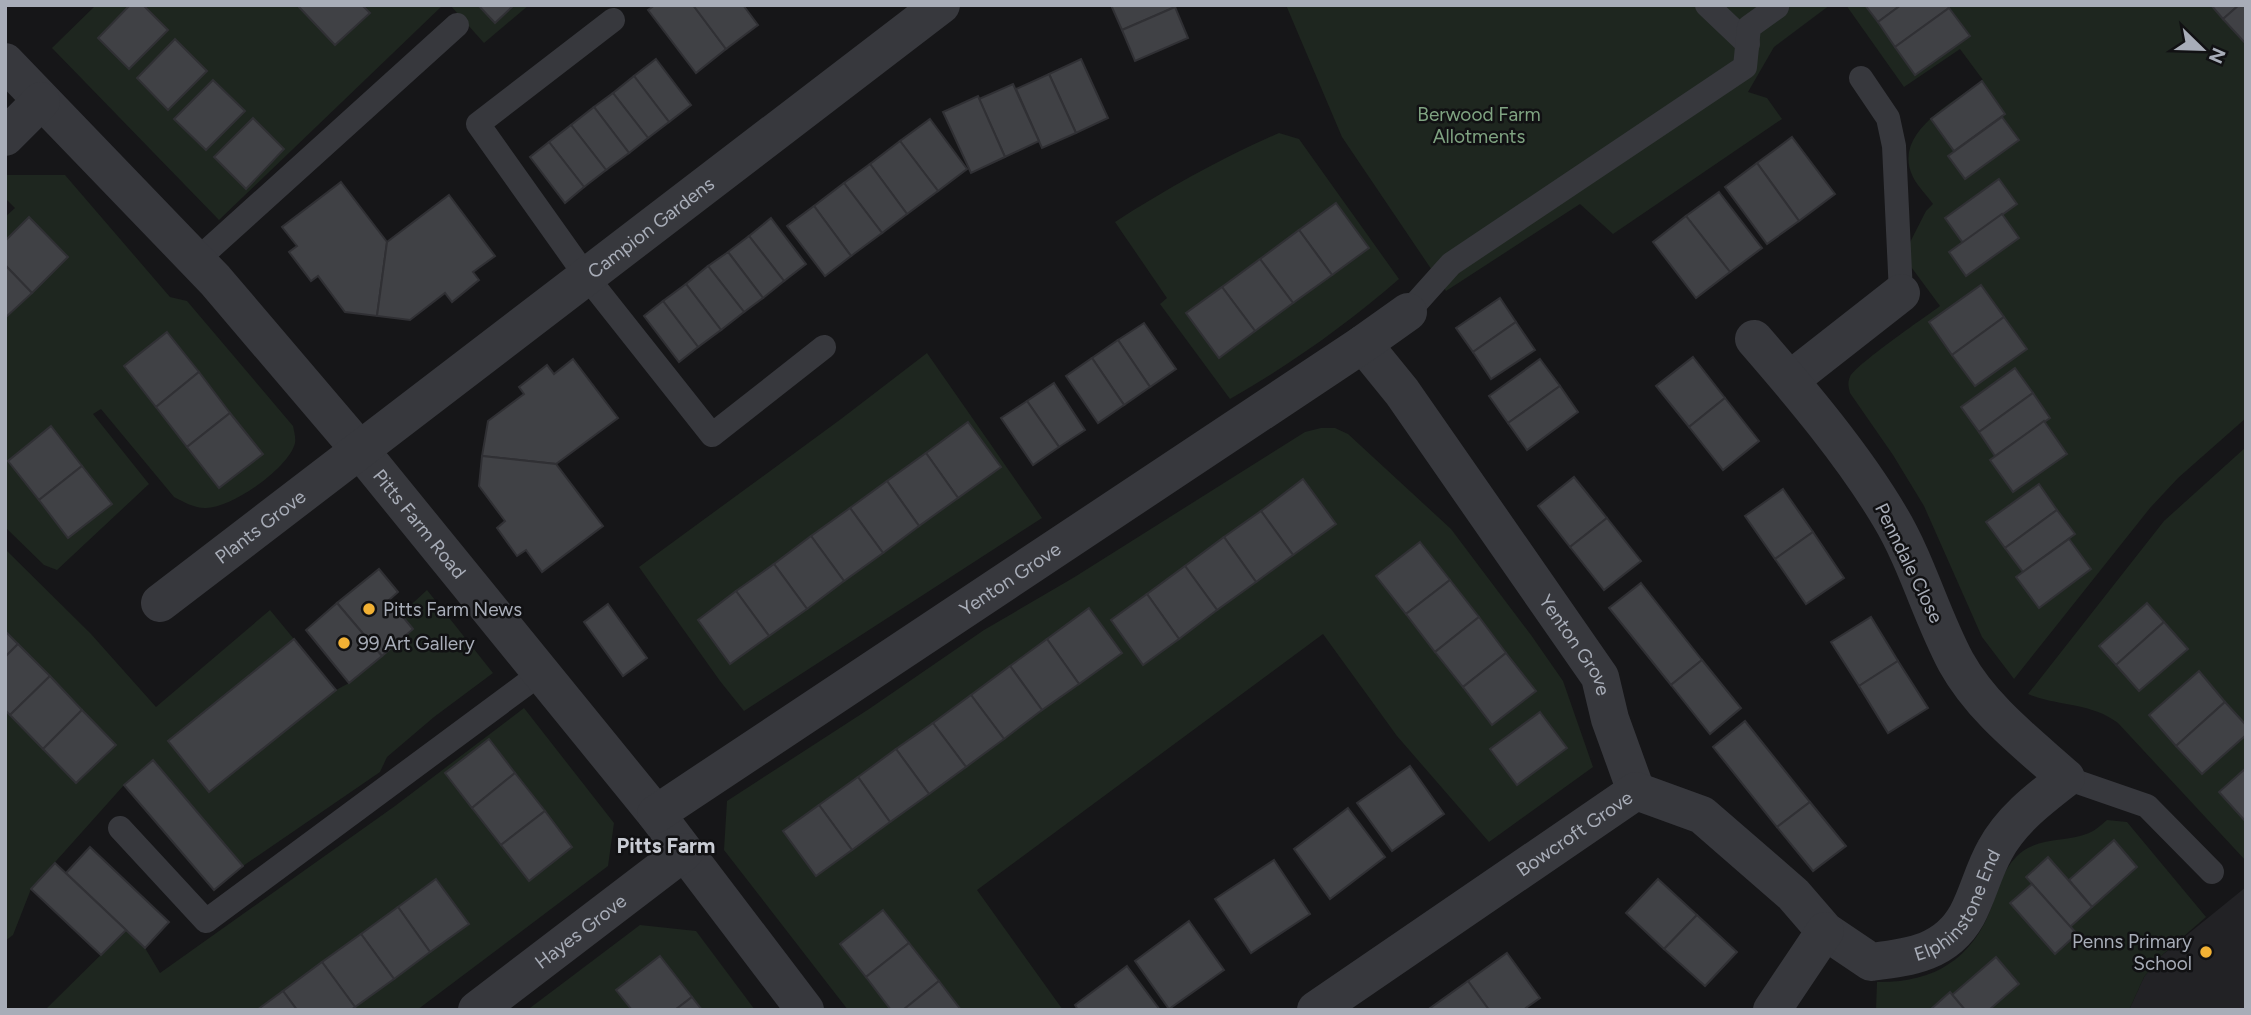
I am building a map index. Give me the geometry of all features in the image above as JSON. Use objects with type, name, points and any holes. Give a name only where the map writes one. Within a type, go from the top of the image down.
[{"type":"street","name":"Campion Gardens","points":[[359,449],[941,5]]},
{"type":"street","name":"Pitts Farm Road","points":[[5,62],[196,261],[359,449],[656,814],[804,1010]]},
{"type":"street","points":[[5,137],[41,101]]},
{"type":"street","points":[[1790,380],[1901,293]]},
{"type":"street","name":"Yenton Grove","points":[[656,814],[1408,312]]},
{"type":"street","name":"Penndale Close","points":[[1754,339],[1790,380],[1866,480],[1891,518],[1957,664],[1996,715],[2066,778]]},
{"type":"street","name":"Yenton Grove","points":[[1363,344],[1402,393],[1600,677],[1610,719],[1636,791]]},
{"type":"street","name":"Plants Grove","points":[[160,603],[359,449]]},
{"type":"street","name":"Elphinstone End","points":[[1825,931],[1871,962],[1914,956],[1950,939],[1967,915],[1995,849],[2028,806],[2066,778]]},
{"type":"street","name":"Bowcroft Grove","points":[[1316,1010],[1636,791],[1702,815],[1793,894],[1825,931]]},
{"type":"street","name":"Hayes Grove","points":[[477,1010],[684,852]]},
{"type":"street","points":[[1772,1010],[1825,931]]},
{"type":"lane","points":[[1707,5],[1748,44]]},
{"type":"lane","points":[[1408,312],[1451,264],[1745,68],[1749,27],[1777,7]]},
{"type":"lane","points":[[613,20],[478,124],[586,276],[712,435],[824,347]]},
{"type":"lane","points":[[196,261],[457,24]]},
{"type":"lane","points":[[1861,78],[1888,118],[1894,146],[1901,293]]},
{"type":"lane","points":[[120,828],[206,921],[541,673]]},
{"type":"lane","points":[[2066,778],[2147,806],[2212,872]]},
{"type":"shaded area","name":"Penns Primary School","points":[[2246,887],[2246,1010],[2129,1010],[2144,977],[2161,956]]},
{"type":"green space","points":[[96,5],[443,5],[219,220],[52,48]]},
{"type":"green space","points":[[450,5],[529,5],[484,43]]},
{"type":"green space","name":"Berwood Farm Allotments","points":[[1286,5],[1830,5],[1774,47],[1748,92],[1767,98],[1782,119],[1613,234],[1580,204],[1446,291],[1342,137]]},
{"type":"green space","points":[[1846,5],[2246,5],[2246,418],[2178,478],[2150,508],[2014,679],[1982,637],[1924,506],[1850,393],[1848,385],[1850,377],[1864,363],[1940,306],[1903,256],[1926,211],[1933,204],[1913,177],[1909,161],[1911,146],[1929,120],[1983,80],[1960,49],[1904,87]]},
{"type":"green space","points":[[1279,133],[1299,139],[1399,279],[1318,343],[1230,399],[1160,304],[1167,298],[1115,222],[1196,174]]},
{"type":"green space","points":[[5,175],[65,175],[170,297],[187,301],[293,426],[295,441],[290,453],[271,475],[243,494],[216,507],[205,508],[189,504],[174,497],[101,409],[93,414],[149,484],[57,570],[44,565],[5,527],[5,217],[15,208],[5,198]]},
{"type":"green space","points":[[927,353],[1042,518],[744,711],[639,567]]},
{"type":"green space","points":[[1335,428],[1348,434],[1451,529],[1563,681],[1593,767],[1489,842],[1397,736],[1323,634],[977,890],[1063,1010],[848,1010],[724,850],[727,801],[984,630],[1073,578],[1305,432]]},
{"type":"green space","points":[[2246,447],[2246,861],[2118,723],[2096,711],[2028,694],[2164,521]]},
{"type":"green space","points":[[5,549],[91,634],[156,707],[270,610],[336,690],[349,683],[413,629],[401,614],[427,590],[493,673],[434,717],[387,757],[380,772],[243,866],[153,760],[124,785],[31,889],[13,935],[5,941]]},
{"type":"green space","points":[[524,708],[614,823],[608,866],[417,1010],[45,1010],[126,930],[145,948],[160,973],[395,806]]},
{"type":"green space","points":[[2107,820],[2127,822],[2206,917],[2161,956],[2144,977],[2129,1010],[1876,1010],[1877,982],[1916,978],[1933,973],[1962,954],[1984,925],[2007,869],[2023,851],[2039,844],[2089,833]]},
{"type":"green space","points":[[640,925],[696,931],[755,1010],[530,1008]]},
{"type":"building","points":[[130,5],[143,5],[168,30],[129,69],[98,38]]},
{"type":"building","points":[[300,5],[362,5],[370,13],[335,45]]},
{"type":"building","points":[[478,5],[514,5],[495,23]]},
{"type":"building","points":[[655,5],[693,5],[726,49],[696,73],[648,10]]},
{"type":"building","points":[[693,5],[743,5],[758,25],[726,49]]},
{"type":"building","points":[[1111,5],[1174,5],[1175,7],[1122,30]]},
{"type":"building","points":[[1865,5],[1901,5],[1878,22]]},
{"type":"building","points":[[1901,5],[1947,5],[1949,8],[1895,47],[1878,22]]},
{"type":"building","points":[[2211,5],[2239,5],[2223,19]]},
{"type":"building","points":[[2239,5],[2246,5],[2246,44],[2223,19]]},
{"type":"building","points":[[1175,7],[1188,38],[1135,61],[1122,30]]},
{"type":"building","points":[[1949,8],[1970,36],[1915,75],[1895,47]]},
{"type":"building","points":[[175,39],[207,71],[168,110],[137,78]]},
{"type":"building","points":[[656,59],[691,105],[669,122],[634,76]]},
{"type":"building","points":[[1081,59],[1108,118],[1076,133],[1049,74]]},
{"type":"building","points":[[1049,74],[1076,133],[1042,148],[1016,89]]},
{"type":"building","points":[[634,76],[669,122],[648,138],[613,93]]},
{"type":"building","points":[[213,80],[245,111],[206,150],[174,119]]},
{"type":"building","points":[[1982,81],[2005,114],[1954,151],[1931,119]]},
{"type":"building","points":[[1013,84],[1039,141],[1005,157],[979,99]]},
{"type":"building","points":[[613,93],[648,138],[629,153],[594,107]]},
{"type":"building","points":[[978,96],[1005,157],[971,173],[943,112]]},
{"type":"building","points":[[594,107],[629,153],[606,170],[571,125]]},
{"type":"building","points":[[2002,117],[2019,140],[1965,179],[1948,156]]},
{"type":"building","points":[[253,118],[284,149],[246,189],[214,157]]},
{"type":"building","points":[[930,119],[967,169],[938,191],[900,141]]},
{"type":"building","points":[[571,125],[606,170],[584,187],[549,142]]},
{"type":"building","points":[[1792,137],[1835,194],[1799,221],[1757,163]]},
{"type":"building","points":[[900,141],[938,191],[907,214],[870,164]]},
{"type":"building","points":[[549,142],[584,187],[565,203],[530,157]]},
{"type":"building","points":[[1757,163],[1799,221],[1767,244],[1725,187]]},
{"type":"building","points":[[870,164],[907,214],[882,233],[844,183]]},
{"type":"building","points":[[1999,179],[2017,204],[1963,243],[1945,218]]},
{"type":"building","points":[[341,182],[387,242],[377,316],[345,312],[318,276],[311,281],[289,252],[297,246],[282,227]]},
{"type":"building","points":[[844,183],[882,233],[851,256],[814,206]]},
{"type":"building","points":[[1719,192],[1762,248],[1730,272],[1686,216]]},
{"type":"building","points":[[449,195],[495,256],[473,272],[479,280],[452,302],[445,293],[410,320],[377,316],[387,242]]},
{"type":"building","points":[[1336,203],[1369,248],[1332,275],[1299,230]]},
{"type":"building","points":[[814,206],[851,256],[825,276],[787,226]]},
{"type":"building","points":[[2002,214],[2019,238],[1966,276],[1949,252]]},
{"type":"building","points":[[1686,216],[1730,272],[1696,298],[1653,242]]},
{"type":"building","points":[[29,217],[68,257],[32,293],[5,265],[5,241]]},
{"type":"building","points":[[771,218],[806,264],[784,281],[749,236]]},
{"type":"building","points":[[1299,230],[1332,275],[1293,303],[1260,259]]},
{"type":"building","points":[[749,236],[784,281],[763,298],[728,252]]},
{"type":"building","points":[[728,252],[763,298],[744,312],[708,266]]},
{"type":"building","points":[[1260,259],[1293,303],[1255,331],[1222,287]]},
{"type":"building","points":[[5,265],[32,293],[5,318]]},
{"type":"building","points":[[708,266],[744,312],[721,330],[686,284]]},
{"type":"building","points":[[686,284],[721,330],[698,347],[663,301]]},
{"type":"building","points":[[1981,285],[2004,317],[1952,355],[1929,322]]},
{"type":"building","points":[[1222,287],[1255,331],[1219,358],[1186,313]]},
{"type":"building","points":[[1500,298],[1516,322],[1473,352],[1456,328]]},
{"type":"building","points":[[663,301],[698,347],[679,362],[644,316]]},
{"type":"building","points":[[2004,317],[2027,349],[1975,386],[1952,355]]},
{"type":"building","points":[[1516,322],[1535,350],[1491,379],[1473,352]]},
{"type":"building","points":[[1144,323],[1176,369],[1150,387],[1118,340]]},
{"type":"building","points":[[167,332],[199,372],[156,407],[124,366]]},
{"type":"building","points":[[1118,340],[1150,387],[1124,405],[1092,358]]},
{"type":"building","points":[[1693,357],[1725,398],[1689,427],[1656,386]]},
{"type":"building","points":[[1092,358],[1124,405],[1098,423],[1066,376]]},
{"type":"building","points":[[573,359],[618,418],[556,464],[482,456],[488,421],[524,394],[519,387],[547,365],[554,374]]},
{"type":"building","points":[[1540,359],[1560,386],[1508,423],[1489,396]]},
{"type":"building","points":[[2015,368],[2033,393],[1979,432],[1961,407]]},
{"type":"building","points":[[199,372],[230,413],[187,447],[156,407]]},
{"type":"building","points":[[1054,383],[1085,430],[1059,447],[1027,401]]},
{"type":"building","points":[[1560,386],[1578,412],[1527,450],[1508,423]]},
{"type":"building","points":[[2033,393],[2050,418],[1995,456],[1979,432]]},
{"type":"building","points":[[1725,398],[1759,441],[1723,470],[1689,427]]},
{"type":"building","points":[[1027,401],[1059,447],[1033,465],[1001,418]]},
{"type":"building","points":[[230,413],[263,454],[219,488],[187,447]]},
{"type":"building","points":[[2044,421],[2067,454],[2013,492],[1990,460]]},
{"type":"building","points":[[968,422],[1001,467],[958,498],[926,453]]},
{"type":"building","points":[[51,426],[82,466],[39,500],[8,461]]},
{"type":"building","points":[[926,453],[958,498],[919,526],[887,481]]},
{"type":"building","points":[[482,456],[556,464],[603,526],[542,572],[526,550],[517,556],[497,528],[505,521],[479,486]]},
{"type":"building","points":[[82,466],[112,504],[68,538],[39,500]]},
{"type":"building","points":[[1574,477],[1607,518],[1570,547],[1538,506]]},
{"type":"building","points":[[1303,479],[1336,524],[1293,555],[1261,511]]},
{"type":"building","points":[[887,481],[919,526],[883,553],[850,508]]},
{"type":"building","points":[[2039,484],[2057,510],[2005,548],[1986,522]]},
{"type":"building","points":[[1783,489],[1813,532],[1775,559],[1745,516]]},
{"type":"building","points":[[850,508],[883,553],[844,581],[811,536]]},
{"type":"building","points":[[2057,510],[2075,534],[2023,572],[2005,548]]},
{"type":"building","points":[[1261,511],[1293,555],[1256,582],[1224,537]]},
{"type":"building","points":[[1607,518],[1641,561],[1604,590],[1570,547]]},
{"type":"building","points":[[1813,532],[1844,578],[1806,604],[1775,559]]},
{"type":"building","points":[[811,536],[844,581],[807,609],[774,564]]},
{"type":"building","points":[[1224,537],[1256,582],[1217,610],[1185,566]]},
{"type":"building","points":[[2069,539],[2091,569],[2039,608],[2016,577]]},
{"type":"building","points":[[1420,542],[1450,580],[1406,614],[1376,576]]},
{"type":"building","points":[[774,564],[807,609],[769,636],[736,591]]},
{"type":"building","points":[[1185,566],[1217,610],[1179,639],[1147,594]]},
{"type":"building","name":"Pitts Farm News","points":[[379,569],[398,592],[389,600],[413,629],[382,656],[337,603]]},
{"type":"building","points":[[1450,580],[1479,617],[1435,652],[1406,614]]},
{"type":"building","points":[[1641,583],[1702,660],[1671,685],[1609,608]]},
{"type":"building","points":[[736,591],[769,636],[730,664],[698,620]]},
{"type":"building","points":[[1147,594],[1179,639],[1143,665],[1111,620]]},
{"type":"building","name":"99 Art Gallery","points":[[337,603],[382,656],[349,683],[306,630]]},
{"type":"building","points":[[2147,603],[2164,622],[2116,665],[2099,646]]},
{"type":"building","points":[[608,604],[647,658],[623,676],[584,622]]},
{"type":"building","points":[[1089,608],[1122,653],[1079,684],[1047,639]]},
{"type":"building","points":[[1479,617],[1506,653],[1463,687],[1435,652]]},
{"type":"building","points":[[1871,617],[1898,661],[1859,686],[1831,642]]},
{"type":"building","points":[[2164,622],[2188,649],[2139,691],[2116,665]]},
{"type":"building","points":[[5,631],[18,644],[5,657]]},
{"type":"building","points":[[294,639],[336,690],[209,792],[168,741]]},
{"type":"building","points":[[1047,639],[1079,684],[1042,710],[1010,666]]},
{"type":"building","points":[[18,644],[50,676],[10,715],[5,710],[5,657]]},
{"type":"building","points":[[1506,653],[1536,691],[1492,725],[1463,687]]},
{"type":"building","points":[[1702,660],[1741,708],[1710,734],[1671,685]]},
{"type":"building","points":[[1898,661],[1928,708],[1888,733],[1859,686]]},
{"type":"building","points":[[1010,666],[1042,710],[1004,739],[971,695]]},
{"type":"building","points":[[2199,671],[2225,702],[2176,746],[2149,715]]},
{"type":"building","points":[[50,676],[82,710],[43,749],[10,715]]},
{"type":"building","points":[[971,695],[1004,739],[966,767],[933,723]]},
{"type":"building","points":[[2225,702],[2246,725],[2246,735],[2202,774],[2176,746]]},
{"type":"building","points":[[82,710],[116,745],[76,783],[43,749]]},
{"type":"building","points":[[1540,712],[1567,748],[1517,785],[1490,749]]},
{"type":"building","points":[[1745,721],[1810,802],[1777,827],[1713,747]]},
{"type":"building","points":[[933,723],[966,767],[929,794],[896,749]]},
{"type":"building","points":[[489,739],[515,773],[472,808],[445,773]]},
{"type":"building","points":[[896,749],[929,794],[890,822],[858,777]]},
{"type":"building","points":[[153,760],[243,866],[214,890],[124,785]]},
{"type":"building","points":[[1410,766],[1444,814],[1392,851],[1357,803]]},
{"type":"building","points":[[2246,768],[2246,822],[2219,792]]},
{"type":"building","points":[[515,773],[545,811],[501,845],[472,808]]},
{"type":"building","points":[[858,777],[890,822],[852,850],[819,805]]},
{"type":"building","points":[[1810,802],[1846,846],[1813,871],[1777,827]]},
{"type":"building","points":[[819,805],[852,850],[816,876],[783,831]]},
{"type":"building","points":[[1348,808],[1385,857],[1330,899],[1294,849]]},
{"type":"building","points":[[545,811],[572,847],[529,881],[501,845]]},
{"type":"building","points":[[2114,840],[2137,867],[2092,907],[2069,880]]},
{"type":"building","points":[[90,847],[169,922],[145,948],[66,873]]},
{"type":"building","points":[[2048,857],[2092,907],[2070,927],[2026,877]]},
{"type":"building","points":[[1274,860],[1310,914],[1251,953],[1215,899]]},
{"type":"building","points":[[55,863],[126,930],[101,955],[31,889]]},
{"type":"building","points":[[436,879],[469,924],[430,952],[398,907]]},
{"type":"building","points":[[1658,879],[1697,915],[1664,949],[1626,913]]},
{"type":"building","points":[[2032,884],[2077,934],[2055,954],[2010,903]]},
{"type":"building","points":[[398,907],[430,952],[394,979],[361,934]]},
{"type":"building","points":[[883,910],[909,943],[866,977],[840,944]]},
{"type":"building","points":[[1697,915],[1737,952],[1705,986],[1664,949]]},
{"type":"building","points":[[1189,921],[1224,970],[1169,1009],[1135,961]]},
{"type":"building","points":[[361,934],[394,979],[355,1007],[322,962]]},
{"type":"building","points":[[909,943],[939,981],[903,1010],[891,1010],[866,977]]},
{"type":"building","points":[[1507,953],[1540,998],[1523,1010],[1489,1010],[1468,981]]},
{"type":"building","points":[[660,956],[692,997],[675,1010],[632,1010],[616,990]]},
{"type":"building","points":[[1996,957],[2019,984],[1989,1010],[1965,1010],[1952,995]]},
{"type":"building","points":[[322,962],[355,1007],[351,1010],[297,1010],[283,991]]},
{"type":"building","points":[[1127,966],[1160,1010],[1078,1010],[1075,1005]]},
{"type":"building","points":[[939,981],[961,1010],[903,1010]]},
{"type":"building","points":[[1468,981],[1489,1010],[1429,1009]]},
{"type":"building","points":[[283,991],[297,1010],[257,1010]]},
{"type":"building","points":[[1950,992],[1965,1010],[1930,1010]]},
{"type":"building","points":[[692,997],[702,1010],[675,1010]]},
{"type":"place","name":"Pitts Farm News","points":[[369,609]]},
{"type":"place","name":"99 Art Gallery","points":[[344,643]]},
{"type":"place","name":"Penns Primary School","points":[[2206,952]]},
{"type":"district","name":"Pitts Farm","points":[[666,845]]}]
